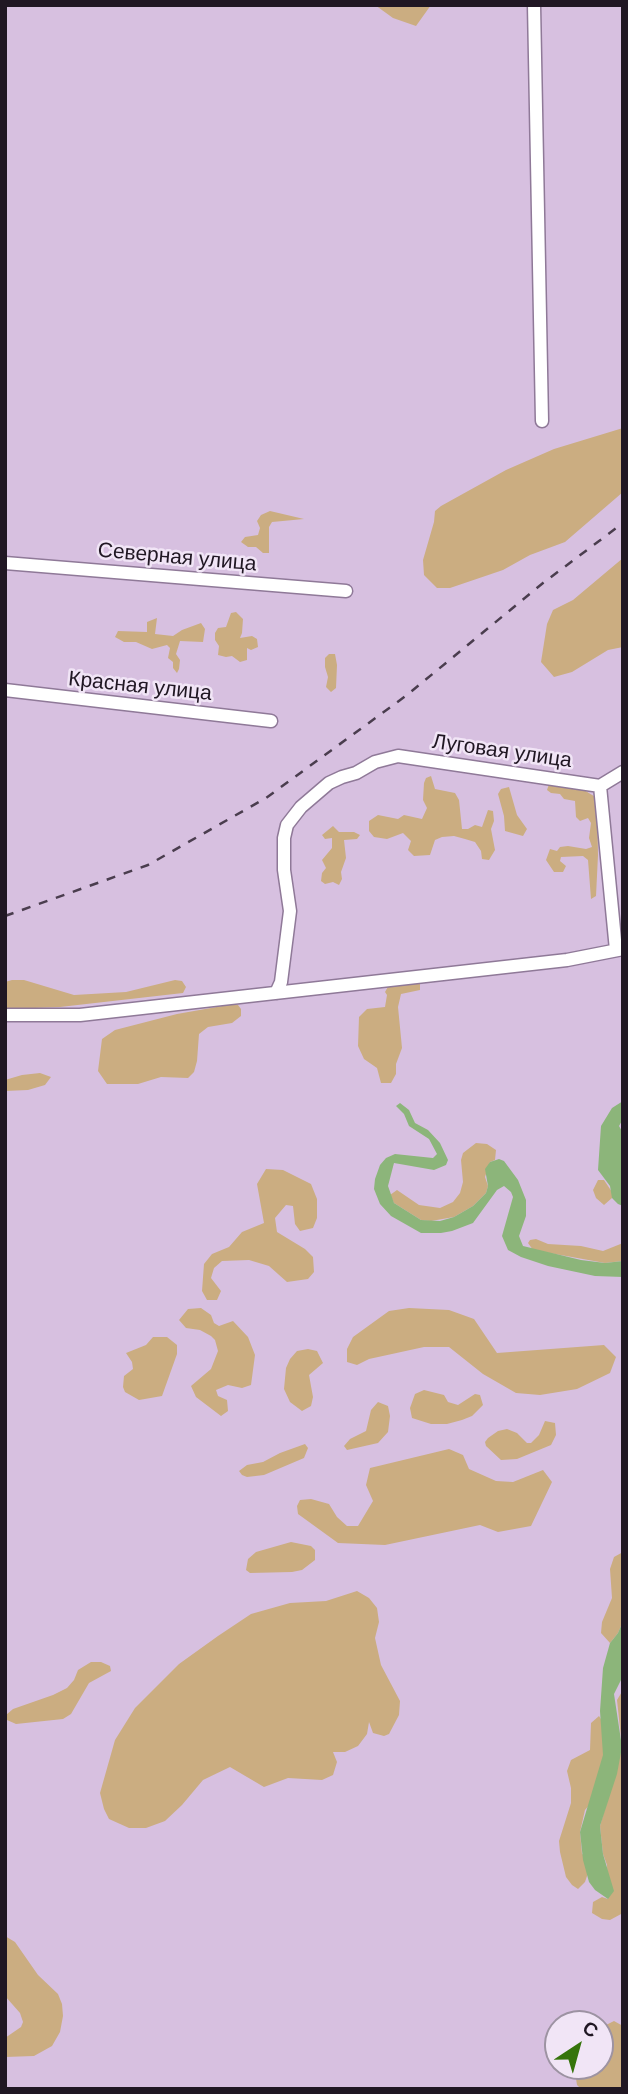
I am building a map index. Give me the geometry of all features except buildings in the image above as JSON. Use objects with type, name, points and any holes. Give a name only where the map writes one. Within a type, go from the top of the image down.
[{"type":"street","points":[[534,5],[542,421]]},
{"type":"street","name":"Северная улица","points":[[5,564],[346,591]]},
{"type":"street","name":"Красная улица","points":[[5,690],[271,721]]},
{"type":"street","name":"Луговая улица","points":[[276,993],[281,982],[290,911],[284,870],[284,838],[288,825],[301,807],[329,783],[356,773],[375,762],[398,756],[600,786]]},
{"type":"street","points":[[5,1015],[79,1015],[567,960],[619,950],[600,786],[623,772]]},
{"type":"shaded area","points":[[375,5],[431,5],[416,26],[393,18]]},
{"type":"shaded area","points":[[623,428],[623,492],[565,542],[530,555],[503,570],[450,588],[437,588],[424,575],[423,560],[435,511],[441,506],[506,470],[554,449]]},
{"type":"shaded area","points":[[270,511],[304,519],[272,522],[269,527],[269,553],[263,553],[256,547],[248,547],[241,542],[245,537],[258,535],[260,528],[257,521],[261,515]]},
{"type":"shaded area","points":[[623,558],[623,647],[608,650],[572,672],[554,677],[541,662],[547,624],[553,610],[573,600]]},
{"type":"shaded area","points":[[236,612],[243,619],[240,638],[252,636],[257,639],[258,647],[251,650],[247,648],[247,660],[240,662],[232,656],[218,655],[219,646],[215,640],[218,628],[226,627],[231,613]]},
{"type":"shaded area","points":[[157,618],[155,634],[173,636],[201,623],[205,629],[203,642],[180,641],[176,654],[180,660],[177,673],[173,662],[168,658],[170,648],[167,645],[152,649],[115,637],[118,631],[147,632],[147,622]]},
{"type":"shaded area","points":[[329,654],[335,654],[337,665],[336,688],[331,692],[326,687],[328,677],[325,658]]},
{"type":"shaded area","points":[[431,776],[435,789],[455,793],[459,800],[462,829],[475,825],[482,827],[488,810],[493,811],[491,829],[495,850],[489,860],[482,859],[481,851],[475,842],[454,836],[435,840],[430,855],[414,856],[408,850],[411,841],[403,833],[387,839],[374,837],[369,831],[369,821],[378,815],[398,819],[404,815],[422,819],[427,808],[423,800],[424,783],[426,778]]},
{"type":"shaded area","points":[[549,784],[584,790],[597,798],[596,896],[591,899],[588,860],[583,856],[561,857],[560,861],[566,866],[563,872],[554,872],[546,860],[550,849],[557,851],[560,847],[568,846],[586,849],[592,847],[589,838],[591,823],[588,818],[580,821],[576,817],[575,801],[551,793],[547,790]]},
{"type":"shaded area","points":[[509,787],[517,815],[527,829],[523,836],[505,831],[498,794],[501,789]]},
{"type":"shaded area","points":[[333,826],[339,832],[354,832],[360,835],[357,839],[344,840],[346,858],[339,885],[321,881],[326,868],[322,860],[332,848],[332,838],[325,839],[322,835]]},
{"type":"shaded area","points":[[24,980],[74,995],[126,992],[175,980],[182,981],[186,987],[183,993],[60,1007],[5,1009],[5,982]]},
{"type":"shaded area","points":[[390,983],[420,983],[420,990],[401,994],[398,1007],[402,1048],[391,1083],[381,1083],[377,1068],[364,1059],[358,1046],[359,1017],[367,1009],[385,1007],[385,992]]},
{"type":"shaded area","points":[[238,1005],[241,1016],[232,1023],[208,1027],[199,1034],[197,1061],[194,1072],[188,1078],[161,1077],[138,1084],[107,1084],[98,1071],[102,1039],[115,1030],[177,1014]]},
{"type":"shaded area","points":[[40,1073],[51,1077],[45,1085],[28,1090],[5,1091],[5,1080]]},
{"type":"shaded area","points":[[623,1101],[623,1119],[619,1126],[623,1133],[623,1206],[612,1198],[610,1186],[598,1170],[601,1126],[612,1108]]},
{"type":"shaded area","points":[[400,1103],[409,1110],[415,1123],[428,1130],[440,1143],[448,1160],[446,1165],[434,1170],[394,1163],[388,1186],[394,1203],[421,1220],[440,1221],[454,1217],[473,1206],[486,1193],[488,1186],[485,1169],[490,1162],[499,1159],[504,1161],[518,1180],[526,1200],[526,1216],[519,1236],[523,1246],[581,1260],[605,1263],[623,1261],[623,1277],[595,1276],[548,1266],[508,1250],[502,1236],[513,1197],[504,1186],[497,1190],[473,1223],[452,1231],[421,1233],[391,1216],[380,1204],[374,1189],[380,1165],[395,1154],[433,1158],[437,1154],[429,1139],[409,1126],[404,1114],[396,1106]]},
{"type":"shaded area","points":[[476,1143],[487,1144],[496,1150],[495,1160],[490,1162],[485,1177],[488,1186],[486,1193],[473,1206],[454,1217],[431,1221],[421,1220],[394,1203],[390,1195],[397,1190],[419,1205],[440,1208],[453,1202],[460,1193],[463,1182],[463,1153]]},
{"type":"shaded area","points":[[266,1169],[283,1170],[311,1184],[317,1199],[317,1218],[313,1228],[300,1231],[295,1224],[293,1206],[286,1205],[275,1218],[277,1232],[313,1257],[314,1272],[308,1279],[287,1282],[269,1266],[249,1260],[222,1261],[214,1268],[211,1278],[221,1291],[217,1300],[207,1300],[202,1291],[204,1264],[212,1254],[229,1247],[242,1232],[264,1223],[257,1184]]},
{"type":"shaded area","points":[[598,1180],[604,1180],[612,1192],[612,1198],[604,1205],[596,1198],[593,1190]]},
{"type":"shaded area","points":[[536,1239],[548,1244],[581,1246],[603,1251],[623,1243],[623,1261],[605,1263],[533,1250],[528,1243]]},
{"type":"shaded area","points":[[201,1308],[211,1315],[214,1323],[219,1326],[233,1321],[248,1337],[255,1355],[251,1385],[242,1388],[228,1385],[216,1390],[218,1396],[227,1400],[228,1411],[221,1416],[196,1397],[191,1386],[211,1369],[218,1351],[211,1336],[200,1330],[186,1328],[179,1320],[188,1309]]},
{"type":"shaded area","points":[[409,1308],[449,1310],[474,1319],[497,1353],[604,1345],[616,1357],[610,1373],[577,1389],[540,1395],[516,1393],[483,1374],[449,1347],[424,1347],[369,1359],[357,1365],[347,1362],[347,1349],[353,1337],[389,1311]]},
{"type":"shaded area","points":[[153,1337],[167,1337],[177,1345],[177,1354],[162,1396],[139,1400],[125,1392],[123,1387],[124,1376],[133,1369],[126,1353],[146,1345]]},
{"type":"shaded area","points":[[297,1351],[317,1351],[323,1363],[309,1375],[313,1397],[311,1406],[302,1411],[290,1402],[284,1389],[286,1368]]},
{"type":"shaded area","points":[[424,1390],[444,1395],[448,1402],[458,1405],[475,1394],[480,1395],[483,1405],[472,1416],[462,1420],[431,1424],[412,1418],[410,1408],[415,1394]]},
{"type":"shaded area","points":[[378,1402],[388,1406],[388,1432],[378,1443],[347,1450],[344,1446],[350,1439],[366,1431],[371,1410]]},
{"type":"shaded area","points":[[545,1421],[555,1423],[556,1435],[551,1445],[517,1459],[501,1460],[486,1446],[488,1438],[507,1429],[531,1443],[539,1435]]},
{"type":"shaded area","points":[[305,1444],[308,1448],[304,1458],[264,1475],[247,1477],[239,1471],[247,1465],[263,1462]]},
{"type":"shaded area","points":[[449,1449],[463,1455],[469,1469],[496,1481],[513,1482],[543,1470],[552,1482],[531,1526],[498,1532],[480,1525],[385,1545],[338,1543],[298,1514],[297,1506],[300,1500],[311,1499],[329,1504],[347,1526],[358,1526],[373,1501],[366,1485],[370,1468]]},
{"type":"shaded area","points":[[291,1542],[311,1546],[315,1550],[315,1560],[302,1570],[292,1572],[250,1573],[246,1570],[248,1559],[256,1552]]},
{"type":"shaded area","points":[[623,1552],[623,1621],[610,1643],[601,1633],[602,1622],[612,1598],[610,1569],[614,1557]]},
{"type":"shaded area","points":[[357,1591],[369,1598],[377,1608],[379,1622],[375,1638],[381,1665],[400,1701],[399,1715],[389,1734],[384,1736],[373,1733],[369,1722],[367,1734],[358,1746],[345,1752],[333,1752],[337,1762],[333,1775],[322,1780],[288,1778],[264,1787],[230,1767],[203,1780],[165,1821],[146,1828],[129,1828],[109,1819],[100,1793],[115,1740],[135,1708],[179,1664],[251,1614],[290,1603],[326,1601]]},
{"type":"shaded area","points":[[623,1621],[623,1676],[614,1694],[622,1747],[617,1774],[600,1826],[603,1854],[614,1891],[608,1899],[589,1882],[580,1832],[603,1755],[600,1711],[603,1668],[610,1643]]},
{"type":"shaded area","points":[[91,1662],[110,1666],[111,1671],[89,1683],[71,1714],[63,1719],[16,1724],[7,1720],[6,1715],[13,1709],[67,1688],[78,1670]]},
{"type":"shaded area","points":[[623,1690],[623,1913],[610,1920],[592,1913],[593,1902],[602,1897],[608,1899],[607,1865],[600,1826],[622,1747],[617,1700]]},
{"type":"shaded area","points":[[599,1716],[609,1732],[593,1801],[585,1810],[580,1832],[582,1854],[586,1856],[589,1870],[585,1882],[578,1889],[566,1877],[560,1852],[559,1841],[571,1803],[567,1771],[571,1760],[590,1750],[591,1723]]},
{"type":"shaded area","points":[[5,1936],[15,1942],[38,1975],[58,1994],[62,2004],[60,2032],[52,2046],[34,2056],[5,2057],[5,2038],[21,2027],[23,2022],[20,2013],[5,1996]]},
{"type":"shaded area","points":[[614,2021],[623,2026],[623,2089],[581,2089],[576,2080],[614,2080]]},
{"type":"railway","points":[[5,916],[148,865],[266,798],[407,695],[543,583],[623,523]]}]
